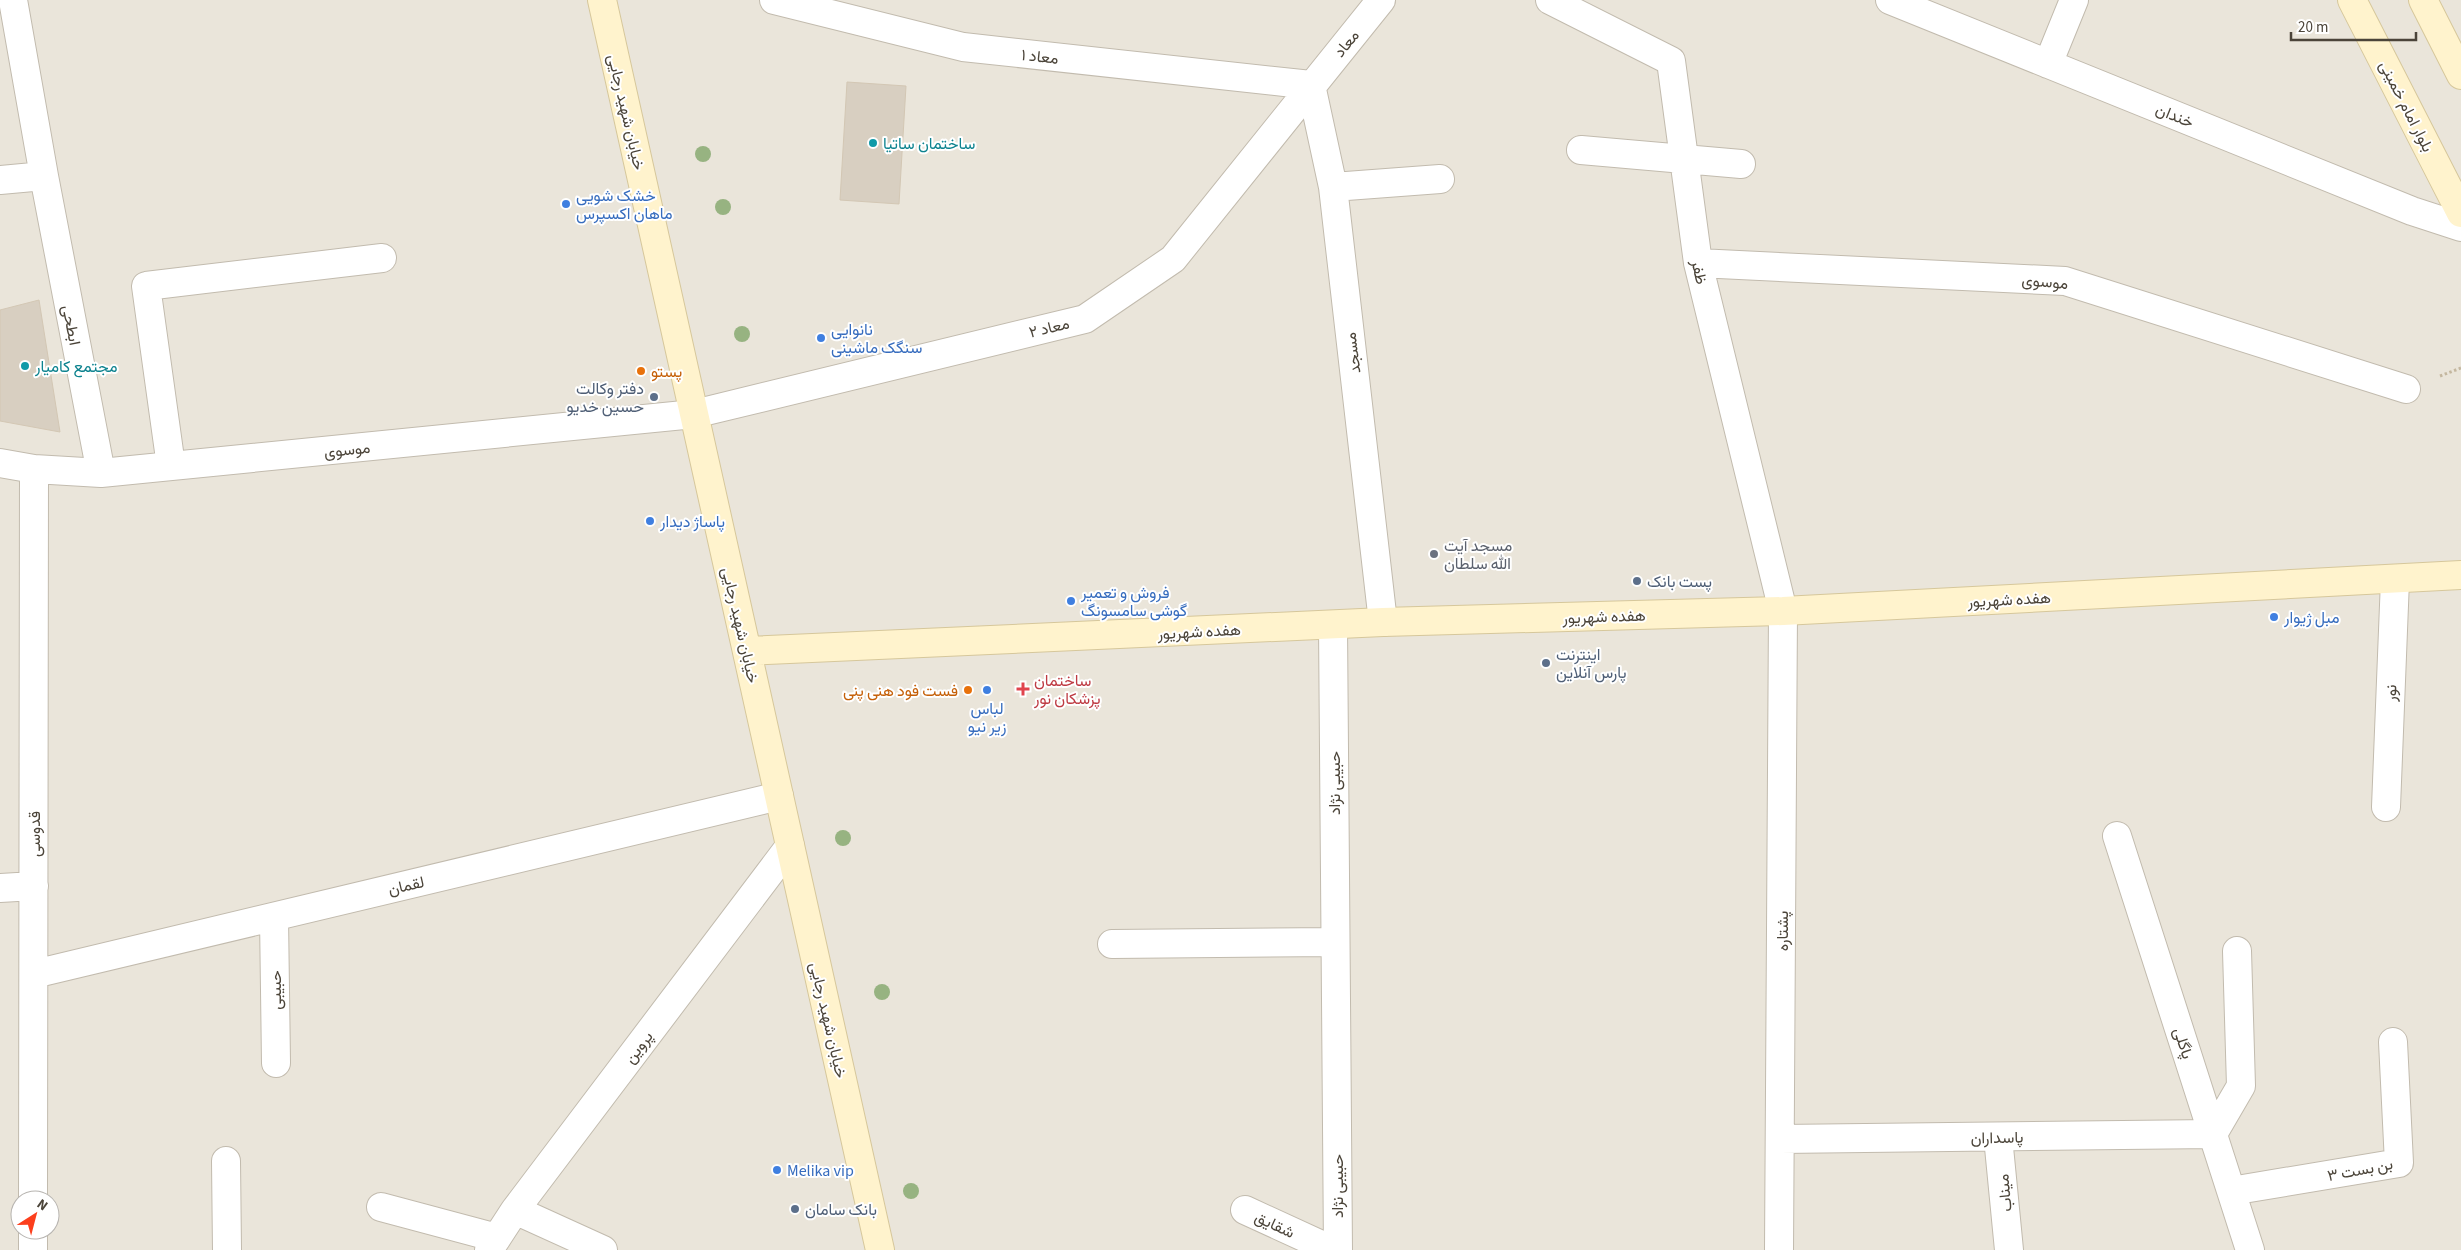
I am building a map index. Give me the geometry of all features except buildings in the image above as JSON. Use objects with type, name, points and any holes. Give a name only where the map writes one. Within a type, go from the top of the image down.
[{"type":"street","name":"ابطحی","points":[[13,0],[44,176],[101,473]]},
{"type":"street","name":"خیابان شهید رجایی","points":[[602,0],[880,1250]]},
{"type":"street","name":"معاد ۱","points":[[774,0],[964,48],[1311,85]]},
{"type":"street","name":"معاد","points":[[1311,85],[1381,0]]},
{"type":"street","name":"ظفر","points":[[1550,0],[1671,61],[1698,263],[1783,611]]},
{"type":"street","name":"خندان","points":[[1890,0],[1919,5],[2048,64],[2412,211],[2461,228]]},
{"type":"street","points":[[2048,64],[2074,0]]},
{"type":"street","name":"بلوار امام خمینی","points":[[2352,0],[2461,212]]},
{"type":"street","points":[[2423,0],[2461,74]]},
{"type":"street","name":"معاد ۲","points":[[694,414],[1085,319],[1173,259],[1311,85]]},
{"type":"street","name":"مسجد","points":[[1311,85],[1333,187],[1383,622]]},
{"type":"street","points":[[1581,150],[1741,164]]},
{"type":"street","points":[[0,180],[44,176]]},
{"type":"street","points":[[1333,187],[1440,179]]},
{"type":"street","points":[[171,466],[146,286],[382,258]]},
{"type":"street","name":"موسوی","points":[[1698,263],[2066,281],[2406,389]]},
{"type":"street","name":"موسوی","points":[[0,463],[34,469],[101,473],[694,414]]},
{"type":"street","name":"قدوسی","points":[[33,1190],[34,469]]},
{"type":"street","name":"هفده شهریور","points":[[747,651],[1383,622],[1783,611],[2461,575]]},
{"type":"street","name":"نور","points":[[2386,807],[2395,580]]},
{"type":"street","name":"پشتاره","points":[[1779,1250],[1783,611]]},
{"type":"street","name":"حبیبی نژاد","points":[[1333,625],[1338,1250]]},
{"type":"street","name":"لقمان","points":[[34,974],[779,796]]},
{"type":"street","name":"پاگلی","points":[[2117,836],[2250,1250]]},
{"type":"street","name":"پروین","points":[[493,1244],[515,1210],[790,846]]},
{"type":"street","points":[[0,888],[34,886]]},
{"type":"street","name":"حبیبی","points":[[274,916],[276,1063]]},
{"type":"street","points":[[1112,944],[1335,942]]},
{"type":"street","points":[[2213,1134],[2242,1086],[2237,951]]},
{"type":"street","name":"بن بست ۳","points":[[2232,1191],[2399,1163],[2393,1042]]},
{"type":"street","name":"پاسداران","points":[[1781,1139],[2213,1134]]},
{"type":"street","name":"میناب","points":[[1998,1137],[2009,1250]]},
{"type":"street","points":[[226,1161],[227,1250]]},
{"type":"street","points":[[381,1207],[493,1244]]},
{"type":"street","points":[[515,1210],[603,1250]]},
{"type":"street","name":"شقایق","points":[[1244,1210],[1332,1250]]},
{"type":"shaded area","points":[[0,0],[2461,0],[2461,1250],[0,1250]]},
{"type":"place","name":"ساختمان ساتیا","points":[[873,143]]},
{"type":"place","name":"خشک شویی ماهان اکسپرس","points":[[566,204]]},
{"type":"place","name":"نانوایی سنگک ماشینی","points":[[821,338]]},
{"type":"place","name":"مجتمع کامیار","points":[[25,366]]},
{"type":"place","name":"پستو","points":[[641,371]]},
{"type":"place","name":"دفتر وکالت حسین خدیو","points":[[654,397]]},
{"type":"place","name":"پاساژ دیدار","points":[[650,521]]},
{"type":"place","name":"مسجد آیت الله سلطان","points":[[1434,554]]},
{"type":"place","name":"پست بانک","points":[[1637,581]]},
{"type":"place","name":"فروش و تعمیر گوشی سامسونگ","points":[[1071,601]]},
{"type":"place","name":"مبل ژیوار","points":[[2274,617]]},
{"type":"place","name":"اینترنت پارس آنلاین","points":[[1546,663]]},
{"type":"place","name":"ساختمان پزشکان نور","points":[[1023,689]]},
{"type":"place","name":"فست فود هنی پنی","points":[[968,690]]},
{"type":"place","name":"لباس زیر نیو","points":[[987,690]]},
{"type":"place","name":"Melika vip","points":[[777,1170]]},
{"type":"place","name":"بانک سامان","points":[[795,1209]]}]
